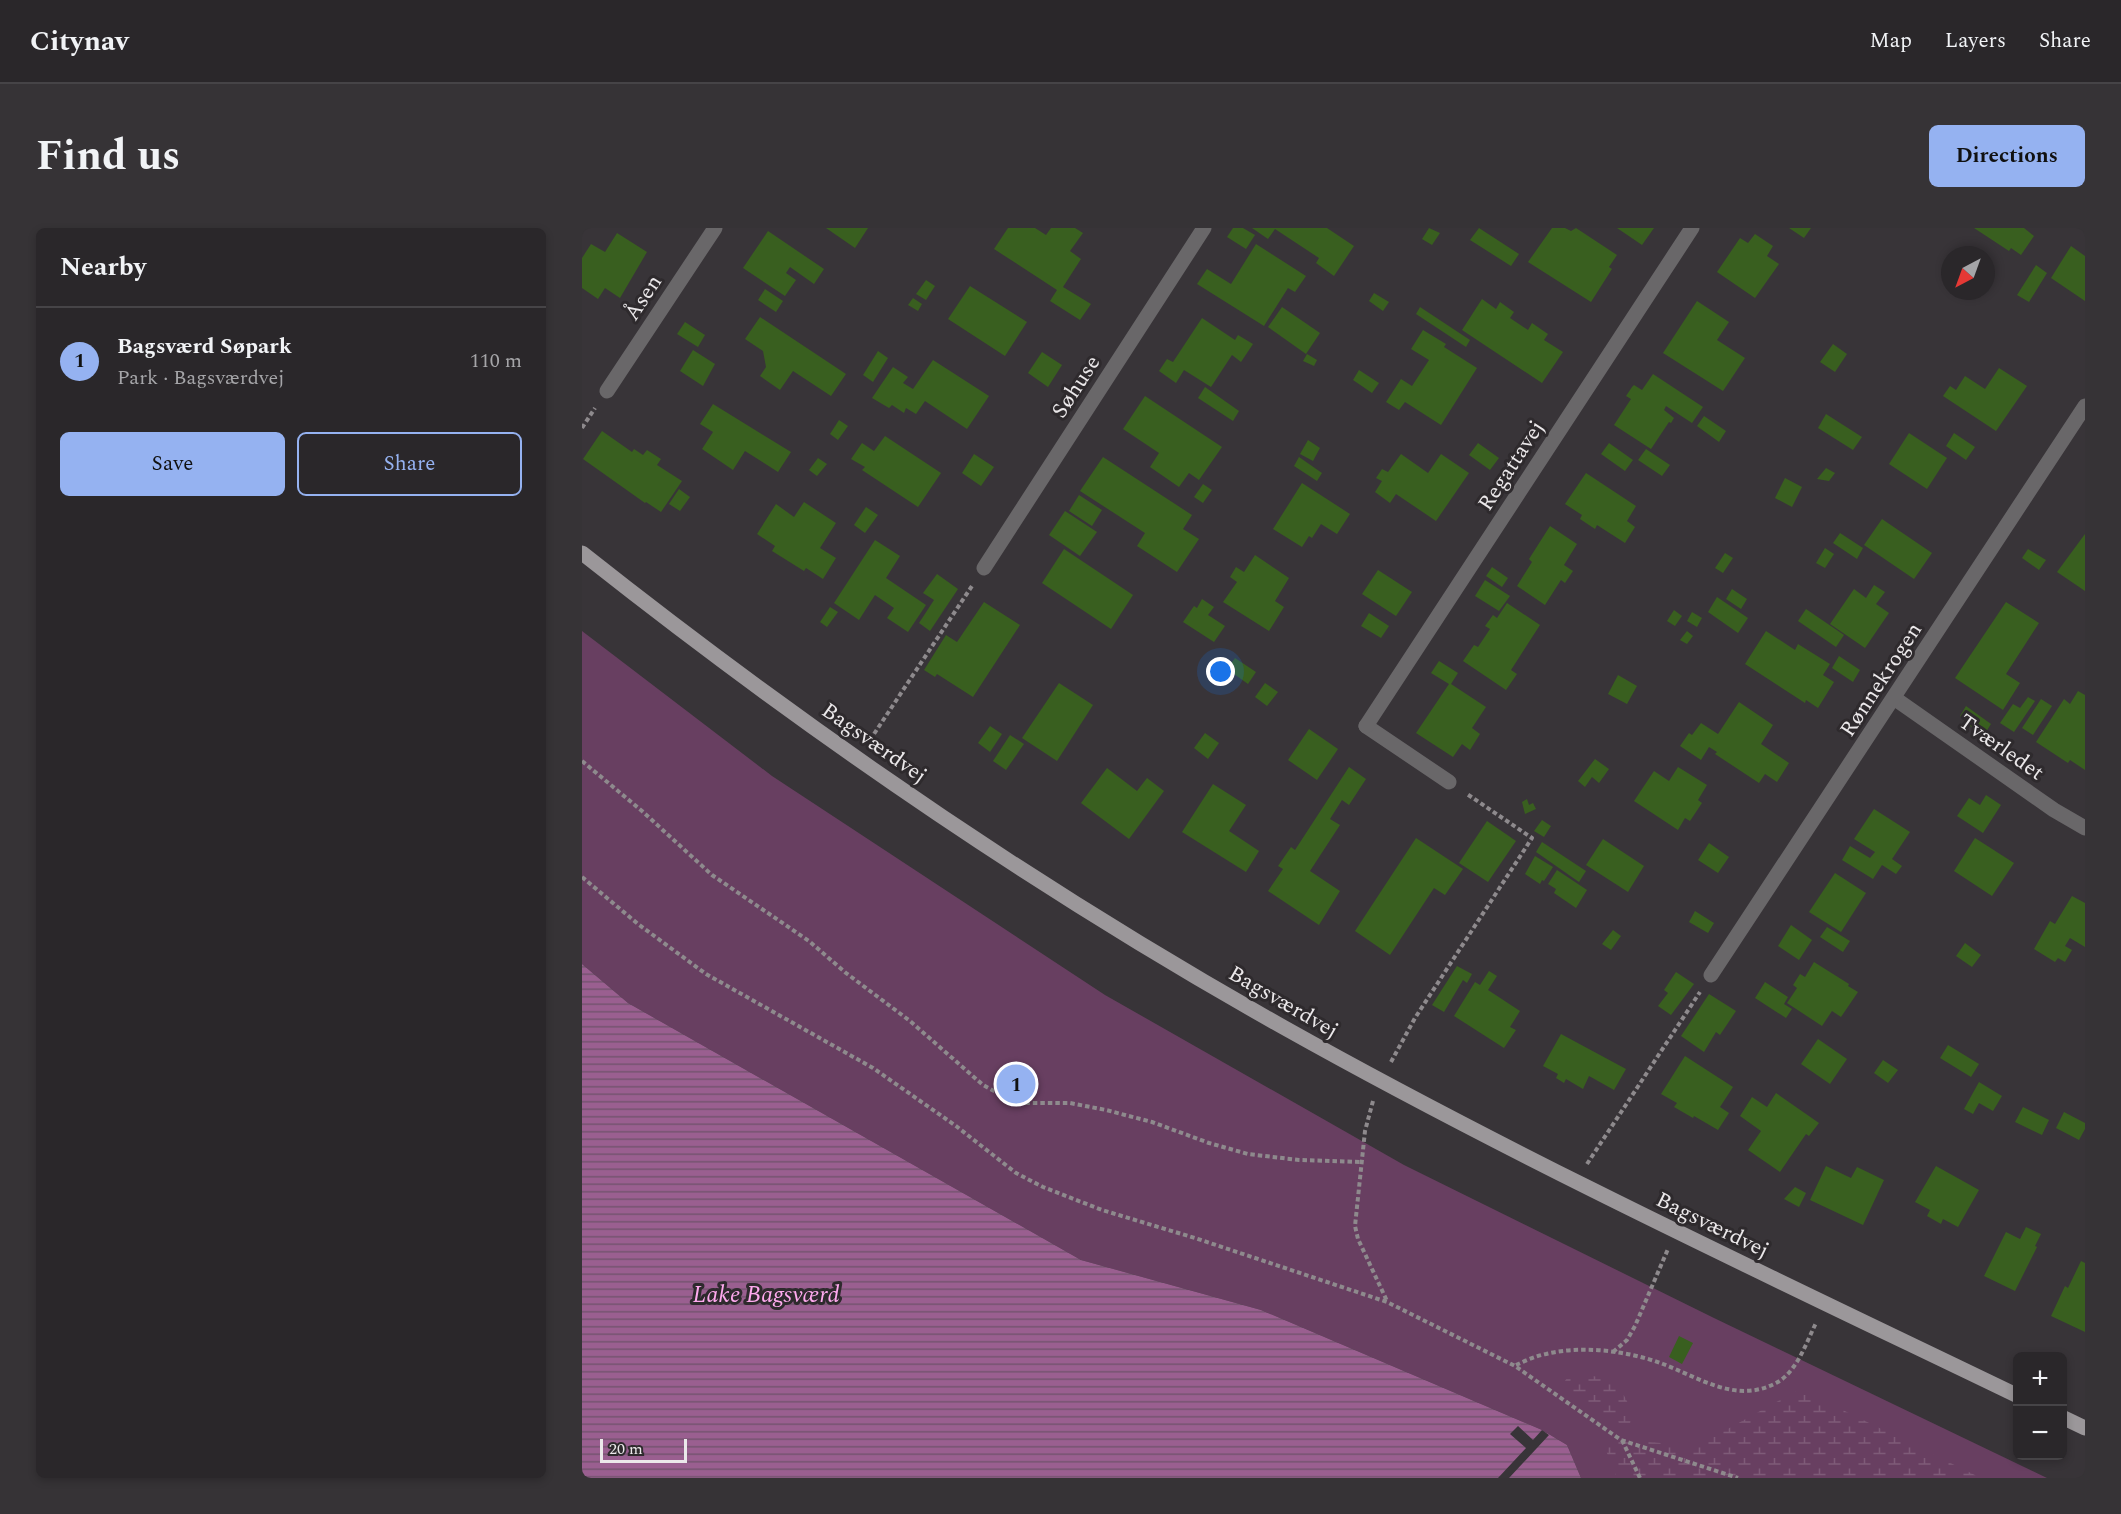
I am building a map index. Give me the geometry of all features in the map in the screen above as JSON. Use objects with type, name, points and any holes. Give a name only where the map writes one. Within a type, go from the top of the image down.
[{"type":"main road","name":"Bagsværdvej","points":[[582,553],[716,655],[859,759],[952,822],[1178,966],[1380,1081],[1575,1182],[2013,1394]]},
{"type":"main road","points":[[2067,1419],[2085,1428]]},
{"type":"street","name":"Åsen","points":[[607,391],[715,228]]},
{"type":"street","name":"Søhuse","points":[[984,568],[1204,228]]},
{"type":"street","name":"Regattavej","points":[[1449,782],[1366,726],[1692,228]]},
{"type":"street","name":"Rønnekrogen","points":[[1711,975],[2085,406]]},
{"type":"street","name":"Tværledet","points":[[1894,698],[2054,810],[2085,828]]},
{"type":"path","points":[[582,428],[586,422]]},
{"type":"path","points":[[883,721],[984,568]]},
{"type":"path","points":[[582,761],[642,811],[712,875],[809,941],[846,973],[910,1021],[983,1085],[1005,1098],[1026,1103],[1070,1103],[1106,1110],[1152,1122],[1209,1143],[1248,1154],[1299,1160],[1362,1162]]},
{"type":"path","points":[[1387,1302],[1358,1239],[1355,1226],[1365,1131],[1380,1081],[1414,1018],[1532,838],[1449,782]]},
{"type":"path","points":[[582,877],[638,924],[705,974],[873,1068],[956,1126],[1016,1173],[1043,1187],[1102,1210],[1195,1238],[1387,1302],[1515,1366],[1621,1440],[1738,1478]]},
{"type":"path","points":[[1575,1182],[1711,975]]},
{"type":"path","points":[[1612,1353],[1627,1340],[1635,1326],[1675,1231]]},
{"type":"path","points":[[1515,1366],[1529,1359],[1553,1353],[1583,1350],[1612,1353],[1663,1364],[1726,1390],[1743,1392],[1758,1390],[1777,1382],[1794,1366],[1826,1304]]},
{"type":"path","points":[[1621,1440],[1640,1478]]},
{"type":"green space","points":[[582,631],[772,776],[1105,995],[1404,1165],[1714,1318],[2047,1478],[1581,1478],[1567,1445],[1542,1430],[1261,1310],[1081,1260],[628,1003],[582,964]]},
{"type":"green space","points":[[1584,1375],[1603,1378],[1616,1386],[1626,1398],[1632,1416],[1630,1424],[1613,1421],[1593,1410],[1564,1382],[1568,1377]]},
{"type":"green space","points":[[1800,1389],[1981,1478],[1617,1478],[1601,1438],[1697,1446]]},
{"type":"water","name":"Lake Bagsværd","points":[[582,964],[628,1003],[1081,1260],[1261,1310],[1542,1430],[1567,1445],[1581,1478],[582,1478]]},
{"type":"pier","points":[[1518,1426],[1533,1440],[1542,1430],[1549,1435],[1509,1478],[1498,1478],[1526,1448],[1510,1434]]},
{"type":"building","points":[[826,228],[868,228],[855,248]]},
{"type":"building","points":[[1008,228],[1035,228],[1046,235],[1051,228],[1075,228],[1083,233],[1070,251],[1081,259],[1063,287],[1091,304],[1080,320],[1050,301],[1057,290],[994,249]]},
{"type":"building","points":[[1233,228],[1243,228],[1255,235],[1246,249],[1227,237]]},
{"type":"building","points":[[1252,228],[1327,228],[1354,246],[1334,276],[1316,263],[1319,258],[1275,229],[1268,239]]},
{"type":"building","points":[[1429,228],[1440,233],[1432,245],[1422,239]]},
{"type":"building","points":[[1479,228],[1519,254],[1511,266],[1470,240]]},
{"type":"building","points":[[1552,228],[1565,228],[1571,231],[1576,228],[1617,255],[1609,267],[1612,269],[1591,302],[1528,262]]},
{"type":"building","points":[[1617,228],[1654,228],[1642,245]]},
{"type":"building","points":[[1789,228],[1811,228],[1804,238]]},
{"type":"building","points":[[1974,228],[2024,228],[2034,236],[2021,255],[2011,248],[2009,251]]},
{"type":"building","points":[[768,231],[824,269],[814,284],[790,267],[786,273],[796,280],[785,296],[743,268]]},
{"type":"building","points":[[617,233],[647,252],[620,298],[605,288],[598,299],[582,288],[582,258],[591,244],[605,252]]},
{"type":"building","points":[[1755,234],[1773,246],[1767,256],[1779,264],[1755,298],[1717,272],[1740,238],[1748,243]]},
{"type":"building","points":[[1256,244],[1306,276],[1295,292],[1288,288],[1264,326],[1197,284],[1207,269],[1231,284]]},
{"type":"building","points":[[2071,246],[2085,256],[2085,301],[2051,278]]},
{"type":"building","points":[[2036,265],[2047,273],[2029,302],[2017,295]]},
{"type":"building","points":[[926,280],[935,286],[926,300],[916,294]]},
{"type":"building","points":[[970,286],[1027,322],[1005,356],[948,319]]},
{"type":"building","points":[[765,289],[783,301],[776,312],[758,300]]},
{"type":"building","points":[[1374,293],[1389,302],[1383,311],[1369,301]]},
{"type":"building","points":[[913,298],[922,304],[918,311],[908,305]]},
{"type":"building","points":[[1482,299],[1496,309],[1500,302],[1514,312],[1510,318],[1528,330],[1532,323],[1548,334],[1544,340],[1563,352],[1542,383],[1462,330]]},
{"type":"building","points":[[1697,301],[1729,322],[1717,340],[1745,358],[1723,391],[1663,353]]},
{"type":"building","points":[[1282,307],[1320,333],[1306,354],[1268,327]]},
{"type":"building","points":[[1420,307],[1470,340],[1466,347],[1416,314]]},
{"type":"building","points":[[760,317],[846,374],[831,396],[793,371],[780,390],[760,376],[766,367],[763,351],[745,339]]},
{"type":"building","points":[[1202,318],[1235,340],[1238,335],[1253,344],[1241,362],[1232,355],[1211,387],[1184,370],[1176,383],[1159,371],[1167,359],[1173,362]]},
{"type":"building","points":[[685,322],[705,335],[698,347],[677,334]]},
{"type":"building","points":[[1423,330],[1446,344],[1444,347],[1477,368],[1441,425],[1405,402],[1399,410],[1386,402],[1401,379],[1412,386],[1429,360],[1411,349]]},
{"type":"building","points":[[1833,344],[1847,354],[1835,372],[1820,362]]},
{"type":"building","points":[[693,350],[715,364],[703,386],[680,371]]},
{"type":"building","points":[[878,351],[888,358],[873,382],[863,375]]},
{"type":"building","points":[[1042,352],[1062,365],[1048,387],[1028,373]]},
{"type":"building","points":[[1307,354],[1317,360],[1314,366],[1303,361]]},
{"type":"building","points":[[933,360],[989,396],[967,429],[925,401],[916,414],[906,408],[904,413],[892,405],[889,408],[872,398],[893,367],[908,377],[903,383],[913,389]]},
{"type":"building","points":[[1999,368],[2027,386],[1996,431],[1943,396],[1950,386],[1956,390],[1965,376],[1985,389]]},
{"type":"building","points":[[1359,370],[1379,383],[1372,393],[1353,380]]},
{"type":"building","points":[[1653,374],[1703,407],[1692,423],[1666,406],[1664,410],[1674,418],[1651,449],[1614,425],[1631,399],[1626,396],[1632,387],[1634,385],[1642,390]]},
{"type":"building","points":[[1205,387],[1239,411],[1233,421],[1198,398]]},
{"type":"building","points":[[1145,396],[1222,447],[1199,480],[1189,473],[1179,487],[1150,467],[1159,453],[1123,429]]},
{"type":"building","points":[[713,404],[791,452],[778,472],[745,451],[733,470],[702,449],[713,432],[700,424]]},
{"type":"building","points":[[1826,414],[1862,437],[1853,450],[1818,428]]},
{"type":"building","points":[[1704,416],[1726,431],[1719,442],[1697,426]]},
{"type":"building","points":[[839,420],[848,426],[838,440],[830,434]]},
{"type":"building","points":[[602,431],[632,452],[634,449],[643,455],[647,450],[661,459],[657,465],[682,481],[661,512],[583,459]]},
{"type":"building","points":[[1909,433],[1947,458],[1927,489],[1889,464]]},
{"type":"building","points":[[1954,433],[1975,447],[1966,460],[1946,446]]},
{"type":"building","points":[[885,436],[941,473],[918,507],[862,470],[865,467],[851,459],[862,443],[874,451]]},
{"type":"building","points":[[1308,440],[1320,448],[1313,461],[1300,454]]},
{"type":"building","points":[[1478,443],[1499,458],[1490,470],[1469,455]]},
{"type":"building","points":[[1609,443],[1633,460],[1625,471],[1601,454]]},
{"type":"building","points":[[1646,449],[1670,465],[1662,476],[1638,460]]},
{"type":"building","points":[[974,454],[994,467],[981,486],[962,473]]},
{"type":"building","points":[[1401,454],[1428,473],[1441,454],[1469,473],[1436,521],[1396,494],[1390,503],[1375,492],[1382,481],[1376,478],[1382,469],[1388,472]]},
{"type":"building","points":[[1103,457],[1192,515],[1183,529],[1199,539],[1177,572],[1137,546],[1145,533],[1080,491]]},
{"type":"building","points":[[1299,457],[1322,473],[1317,481],[1294,466]]},
{"type":"building","points":[[818,458],[827,464],[817,476],[809,470]]},
{"type":"building","points":[[1826,468],[1835,473],[1829,481],[1817,479]]},
{"type":"building","points":[[1586,473],[1636,506],[1627,521],[1635,527],[1625,543],[1597,525],[1595,529],[1580,519],[1582,515],[1565,504]]},
{"type":"building","points":[[1785,478],[1802,487],[1792,507],[1775,498]]},
{"type":"building","points":[[1302,483],[1350,514],[1337,534],[1321,524],[1312,538],[1309,536],[1302,547],[1273,529]]},
{"type":"building","points":[[1203,484],[1212,490],[1203,503],[1194,497]]},
{"type":"building","points":[[679,489],[690,497],[680,511],[669,504]]},
{"type":"building","points":[[1079,495],[1102,510],[1092,526],[1069,511]]},
{"type":"building","points":[[804,502],[836,523],[820,548],[836,558],[823,579],[806,568],[804,571],[772,551],[775,546],[757,534],[776,504],[794,517]]},
{"type":"building","points":[[866,507],[878,515],[865,533],[854,525]]},
{"type":"building","points":[[1065,511],[1097,532],[1080,556],[1049,535]]},
{"type":"building","points":[[1882,519],[1932,553],[1914,579],[1864,545]]},
{"type":"building","points":[[1550,526],[1577,544],[1564,565],[1573,571],[1565,583],[1561,580],[1545,605],[1517,586],[1532,562],[1529,559]]},
{"type":"building","points":[[1840,533],[1863,548],[1857,559],[1833,543]]},
{"type":"building","points":[[2085,534],[2085,591],[2057,572]]},
{"type":"building","points":[[875,540],[900,556],[886,578],[926,605],[908,632],[887,618],[894,608],[875,595],[859,620],[834,603]]},
{"type":"building","points":[[1825,548],[1834,554],[1825,568],[1816,563]]},
{"type":"building","points":[[1064,549],[1133,595],[1111,629],[1042,583]]},
{"type":"building","points":[[2028,549],[2046,560],[2039,570],[2022,558]]},
{"type":"building","points":[[1725,553],[1733,558],[1723,573],[1715,568]]},
{"type":"building","points":[[1255,555],[1289,578],[1275,601],[1284,607],[1269,631],[1223,602],[1237,582],[1230,577],[1236,567],[1244,572]]},
{"type":"building","points":[[1492,567],[1508,578],[1502,587],[1486,576]]},
{"type":"building","points":[[1378,570],[1412,592],[1396,616],[1362,594]]},
{"type":"building","points":[[937,574],[958,589],[930,631],[919,623],[934,600],[923,593]]},
{"type":"building","points":[[1485,580],[1510,596],[1499,611],[1475,596]]},
{"type":"building","points":[[1874,585],[1885,592],[1876,604],[1889,613],[1865,648],[1830,624],[1854,589],[1866,598]]},
{"type":"building","points":[[1732,589],[1747,599],[1741,609],[1726,599]]},
{"type":"building","points":[[1717,597],[1748,618],[1738,633],[1708,612]]},
{"type":"building","points":[[1202,599],[1214,607],[1208,615],[1225,626],[1214,642],[1183,622],[1194,606],[1197,608]]},
{"type":"building","points":[[984,602],[1020,625],[973,697],[937,674],[935,677],[924,670],[946,635],[957,642]]},
{"type":"building","points":[[2006,602],[2039,623],[2006,674],[2020,683],[2003,710],[1955,678]]},
{"type":"building","points":[[1507,603],[1540,625],[1511,670],[1517,674],[1506,690],[1463,661],[1474,645],[1478,647],[1490,629],[1485,626],[1493,615],[1497,618]]},
{"type":"building","points":[[830,607],[838,612],[827,627],[820,622]]},
{"type":"building","points":[[1806,609],[1844,635],[1836,647],[1798,621]]},
{"type":"building","points":[[1674,610],[1682,616],[1675,626],[1667,621]]},
{"type":"building","points":[[1692,612],[1702,618],[1697,627],[1687,621]]},
{"type":"building","points":[[1369,613],[1389,626],[1381,638],[1361,626]]},
{"type":"building","points":[[1687,631],[1693,636],[1687,644],[1680,640]]},
{"type":"building","points":[[1766,631],[1795,650],[1798,644],[1830,664],[1823,675],[1834,682],[1818,708],[1806,700],[1805,703],[1745,664]]},
{"type":"building","points":[[1839,656],[1860,670],[1853,682],[1832,668]]},
{"type":"building","points":[[1235,658],[1256,672],[1248,684],[1227,669]]},
{"type":"building","points":[[1439,661],[1458,673],[1451,684],[1486,707],[1472,728],[1480,734],[1470,750],[1462,744],[1453,757],[1416,733],[1449,684],[1431,673]]},
{"type":"building","points":[[1618,675],[1637,686],[1627,704],[1608,694]]},
{"type":"building","points":[[1059,683],[1093,705],[1057,761],[1022,738]]},
{"type":"building","points":[[1265,683],[1278,692],[1267,706],[1255,697]]},
{"type":"building","points":[[2078,691],[2085,695],[2085,770],[2070,760],[2068,763],[2036,742],[2064,699],[2070,704]]},
{"type":"building","points":[[2028,697],[2035,701],[2014,732],[2000,723],[2013,704],[2020,708]]},
{"type":"building","points":[[2041,699],[2052,706],[2033,735],[2022,728]]},
{"type":"building","points":[[1739,702],[1773,725],[1761,744],[1789,763],[1777,782],[1765,774],[1759,783],[1715,754],[1717,752],[1709,747],[1701,760],[1680,746],[1689,733],[1692,735],[1701,723],[1718,734]]},
{"type":"building","points":[[1966,706],[1991,724],[1984,735],[1967,724],[1969,721],[1960,716]]},
{"type":"building","points":[[990,726],[1002,734],[990,752],[978,743]]},
{"type":"building","points":[[1309,729],[1338,749],[1317,780],[1288,760]]},
{"type":"building","points":[[1205,733],[1219,743],[1208,759],[1194,748]]},
{"type":"building","points":[[1010,735],[1024,744],[1006,770],[993,761]]},
{"type":"building","points":[[1595,759],[1609,769],[1599,783],[1592,777],[1585,787],[1578,781]]},
{"type":"building","points":[[1349,767],[1366,779],[1349,805],[1342,800],[1330,819],[1340,825],[1310,871],[1340,891],[1319,925],[1268,891],[1283,869],[1278,866],[1291,847],[1295,850]]},
{"type":"building","points":[[1678,767],[1707,785],[1698,800],[1702,803],[1690,821],[1685,818],[1678,830],[1634,801],[1654,771],[1669,781]]},
{"type":"building","points":[[1107,768],[1137,791],[1147,778],[1164,791],[1129,839],[1081,803]]},
{"type":"building","points":[[1213,784],[1246,805],[1229,831],[1259,851],[1246,872],[1182,832]]},
{"type":"building","points":[[1986,795],[2001,805],[1983,833],[1957,816],[1969,798],[1980,805]]},
{"type":"building","points":[[1527,799],[1529,805],[1533,803],[1536,809],[1525,814],[1522,802]]},
{"type":"building","points":[[1874,809],[1910,832],[1892,859],[1902,866],[1896,874],[1882,865],[1873,879],[1842,860],[1850,846],[1870,858],[1875,852],[1854,839]]},
{"type":"building","points":[[1542,820],[1551,826],[1544,837],[1534,831]]},
{"type":"building","points":[[1487,821],[1516,841],[1488,882],[1459,863]]},
{"type":"building","points":[[1416,838],[1463,869],[1445,895],[1434,888],[1390,955],[1355,931]]},
{"type":"building","points":[[1975,838],[2014,863],[1992,896],[1954,871]]},
{"type":"building","points":[[1603,839],[1644,866],[1628,892],[1586,865]]},
{"type":"building","points":[[1542,842],[1586,871],[1579,882],[1536,852]]},
{"type":"building","points":[[1709,843],[1729,857],[1718,873],[1698,860]]},
{"type":"building","points":[[1535,856],[1553,867],[1540,884],[1525,874]]},
{"type":"building","points":[[1557,870],[1587,890],[1576,908],[1554,893],[1556,889],[1548,884]]},
{"type":"building","points":[[1835,873],[1866,893],[1841,932],[1809,912]]},
{"type":"building","points":[[2072,896],[2085,903],[2085,947],[2070,938],[2065,946],[2072,950],[2065,962],[2058,958],[2055,962],[2034,949],[2050,921],[2055,924]]},
{"type":"building","points":[[1695,911],[1714,923],[1708,933],[1689,922]]},
{"type":"building","points":[[1791,925],[1812,940],[1799,960],[1778,946]]},
{"type":"building","points":[[1827,927],[1850,941],[1843,952],[1820,937]]},
{"type":"building","points":[[1613,930],[1621,936],[1611,950],[1602,944]]},
{"type":"building","points":[[1965,943],[1981,955],[1972,967],[1956,956]]},
{"type":"building","points":[[1814,962],[1858,992],[1841,1017],[1832,1011],[1822,1026],[1787,1003],[1797,988],[1793,985],[1800,974],[1805,977]]},
{"type":"building","points":[[1457,966],[1472,974],[1467,983],[1463,980],[1444,1012],[1432,1005]]},
{"type":"building","points":[[1489,971],[1497,976],[1488,990],[1520,1011],[1510,1027],[1516,1030],[1504,1048],[1454,1016],[1475,982],[1480,985]]},
{"type":"building","points":[[1676,972],[1694,984],[1671,1015],[1658,1006],[1668,993],[1664,990]]},
{"type":"building","points":[[1765,982],[1788,997],[1784,1004],[1792,1009],[1786,1018],[1755,998]]},
{"type":"building","points":[[1709,994],[1736,1011],[1720,1035],[1716,1032],[1704,1052],[1681,1036]]},
{"type":"building","points":[[1561,1034],[1626,1069],[1614,1090],[1589,1076],[1583,1089],[1566,1079],[1564,1083],[1556,1078],[1558,1074],[1543,1066]]},
{"type":"building","points":[[1818,1039],[1847,1059],[1830,1084],[1801,1064]]},
{"type":"building","points":[[1948,1045],[1979,1064],[1971,1077],[1940,1058]]},
{"type":"building","points":[[1685,1056],[1733,1087],[1720,1107],[1729,1113],[1718,1130],[1674,1107],[1677,1103],[1661,1094]]},
{"type":"building","points":[[1883,1060],[1898,1070],[1888,1083],[1874,1073]]},
{"type":"building","points":[[1979,1082],[2002,1096],[1993,1111],[1979,1103],[1973,1114],[1964,1109]]},
{"type":"building","points":[[1776,1093],[1819,1123],[1809,1136],[1806,1134],[1780,1172],[1748,1150],[1761,1131],[1740,1116],[1752,1097],[1767,1107]]},
{"type":"building","points":[[2023,1107],[2049,1120],[2042,1135],[2015,1122]]},
{"type":"building","points":[[2064,1112],[2085,1123],[2085,1129],[2079,1140],[2056,1128]]},
{"type":"building","points":[[1826,1166],[1851,1178],[1857,1167],[1884,1180],[1863,1225],[1810,1200]]},
{"type":"building","points":[[1936,1166],[1979,1190],[1958,1227],[1943,1219],[1941,1224],[1927,1216],[1930,1210],[1915,1202]]},
{"type":"building","points":[[1795,1187],[1806,1193],[1799,1207],[1784,1199]]},
{"type":"building","points":[[2026,1227],[2041,1234],[2015,1291],[1984,1276],[2006,1232],[2020,1239]]},
{"type":"building","points":[[2081,1261],[2085,1263],[2085,1332],[2051,1316],[2065,1286],[2068,1288]]},
{"type":"building","points":[[1679,1336],[1693,1343],[1682,1364],[1669,1357]]},
{"type":"place","name":"Bagsværd Søpark","points":[[1016,1084]]}]
